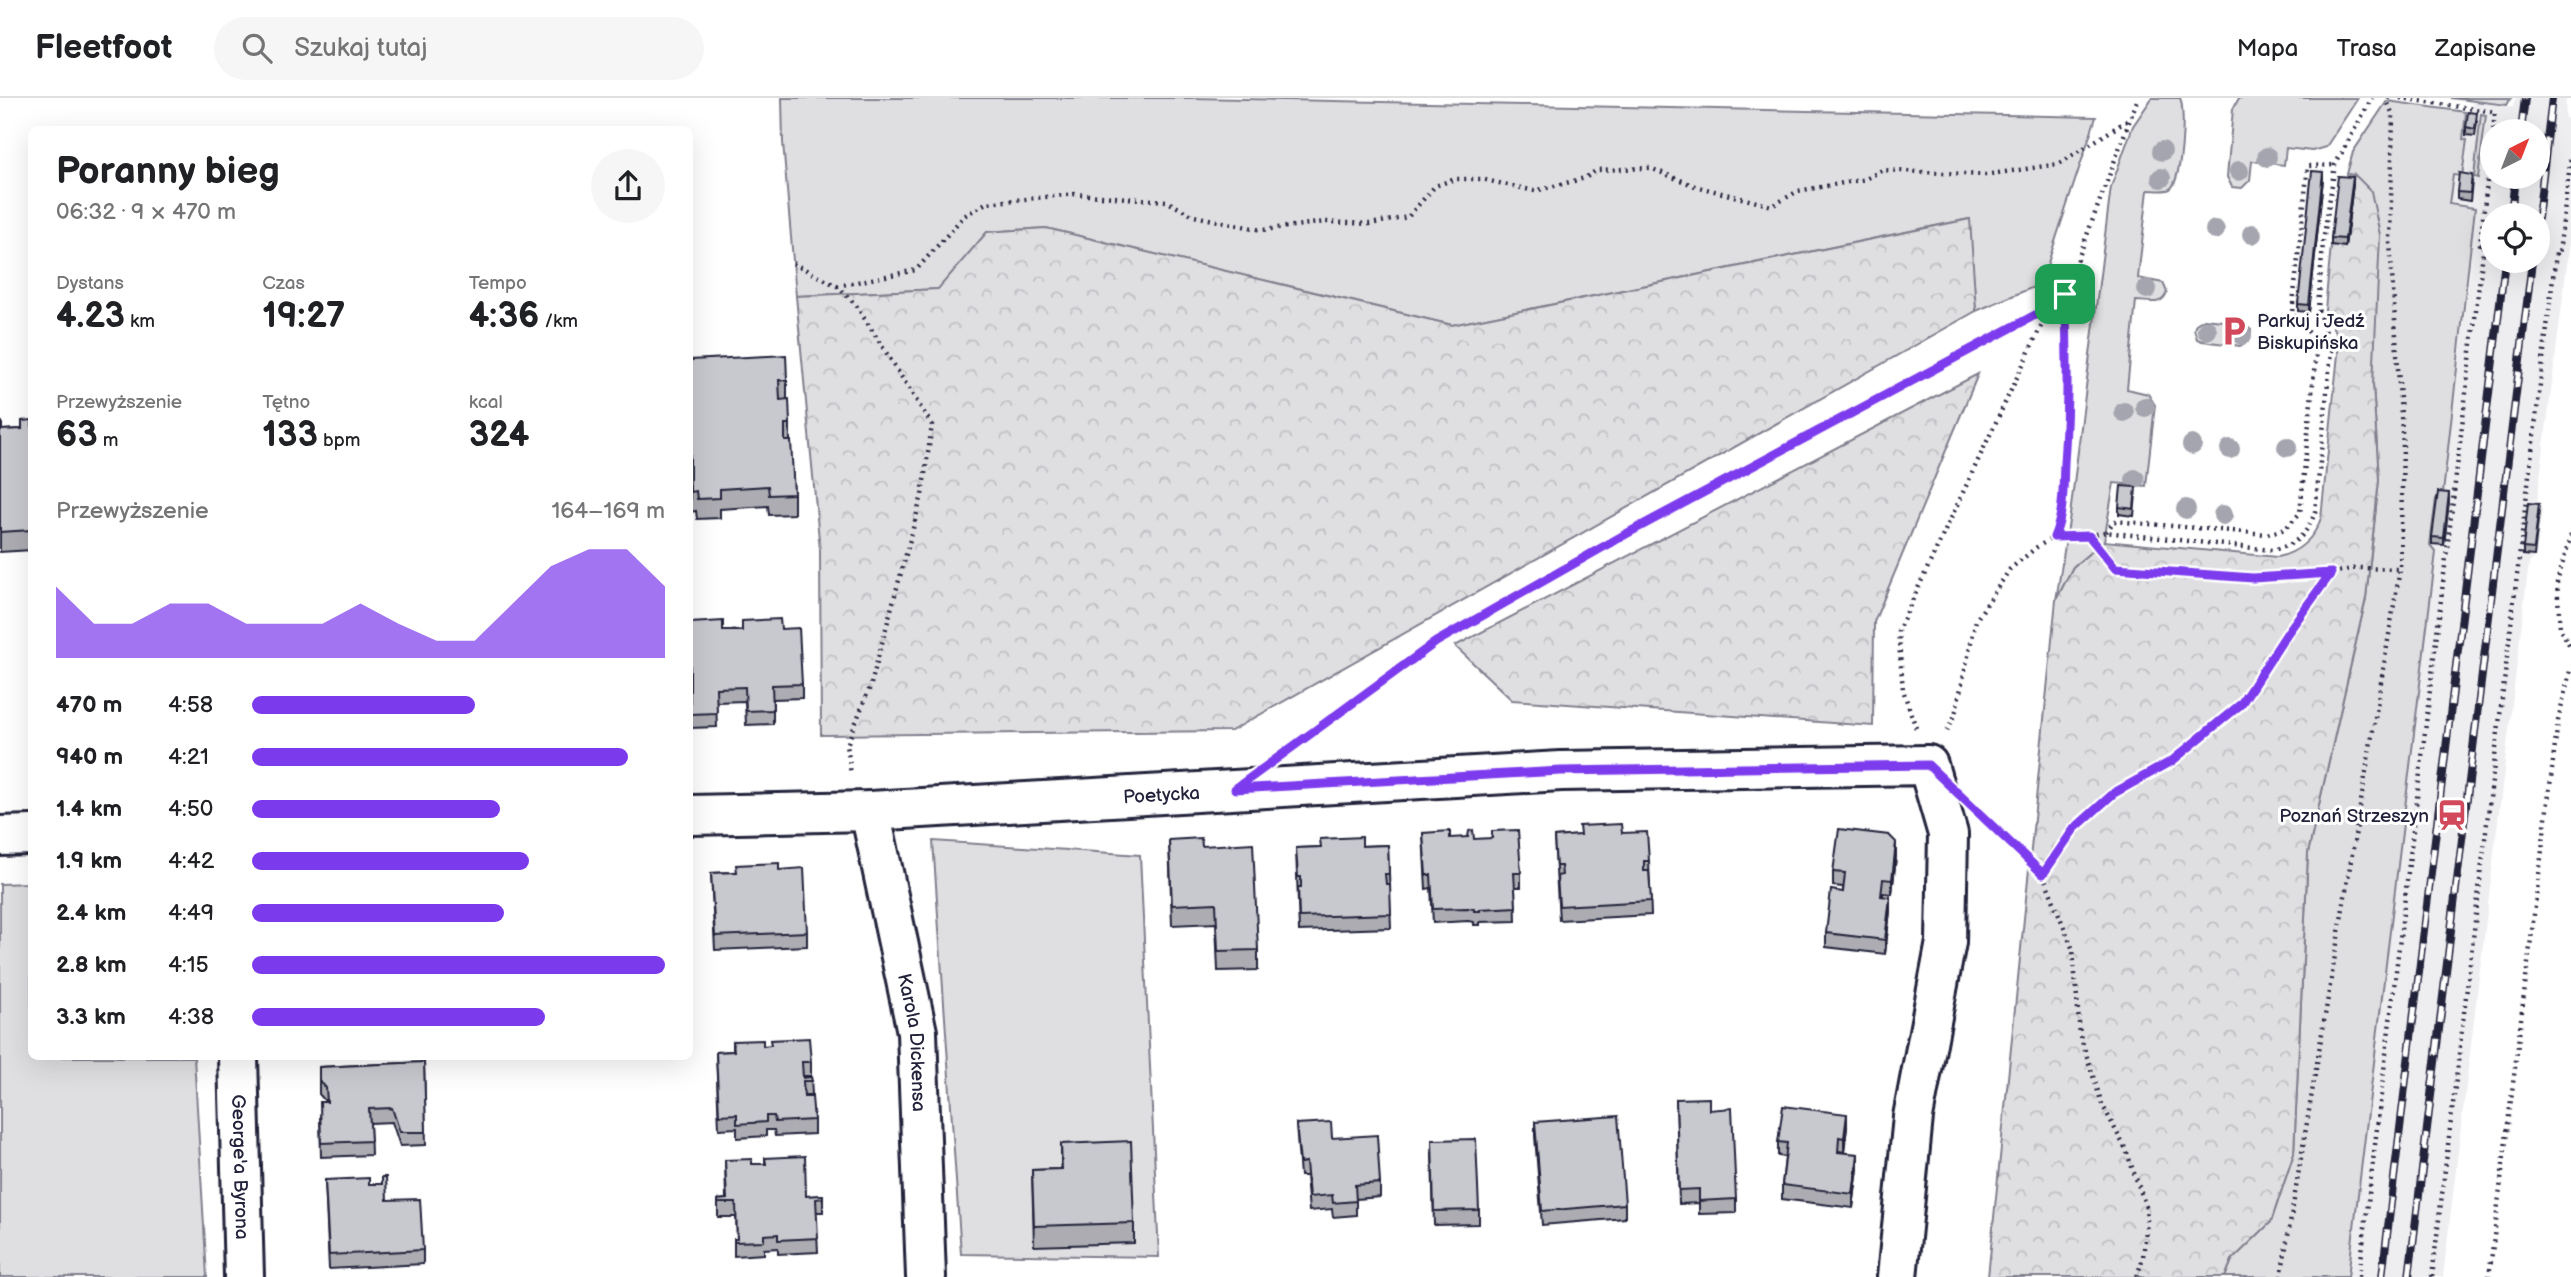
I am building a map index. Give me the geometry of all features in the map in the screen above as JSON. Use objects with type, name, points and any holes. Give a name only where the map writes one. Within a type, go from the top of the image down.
[{"type":"street","name":"Poetycka","points":[[693,815],[863,811],[1561,771],[1928,765]]},
{"type":"street","points":[[1897,1277],[1913,1117],[1946,942],[1948,834],[1928,765]]},
{"type":"street","name":"Karola Dickensa","points":[[863,811],[917,1032],[926,1277]]},
{"type":"street","points":[[0,836],[28,835]]},
{"type":"street","name":"George'a Byrona","points":[[237,1060],[244,1277]]},
{"type":"path","points":[[2054,537],[2061,521],[2066,442],[2068,356],[2065,294],[2138,98]]},
{"type":"path","points":[[1928,765],[1955,715],[1976,620],[2010,569],[2037,547],[2054,537],[2089,536],[2105,532],[2272,550],[2300,540],[2310,527],[2315,512],[2331,352],[2318,309],[2323,242],[2335,165],[2372,98]]},
{"type":"path","points":[[2281,1277],[2400,569],[2403,447],[2390,242],[2393,114],[2389,98]]},
{"type":"path","points":[[2400,98],[2495,113],[2494,119]]},
{"type":"path","points":[[837,286],[916,270],[964,216],[986,203],[1075,194],[1166,201],[1194,216],[1262,230],[1326,222],[1370,224],[1408,217],[1435,186],[1455,179],[1481,179],[1535,191],[1585,178],[1597,170],[1650,168],[1695,186],[1772,206],[1798,191],[1866,179],[1882,170],[1985,175],[2059,164],[2131,118]]},
{"type":"path","points":[[2432,1277],[2554,267],[2571,156]]},
{"type":"path","points":[[2105,532],[2114,521],[2267,534],[2285,529],[2300,513],[2317,342],[2292,313],[2308,166],[2335,165]]},
{"type":"path","points":[[2359,1277],[2484,244],[2480,244],[2486,189]]},
{"type":"path","points":[[793,263],[837,286],[856,305],[932,425],[922,495],[872,684],[847,745],[863,811]]},
{"type":"path","points":[[1291,748],[1448,635],[1626,534],[2050,307],[2065,294]]},
{"type":"path","points":[[1928,765],[1903,690],[1898,631],[2050,307]]},
{"type":"path","points":[[2571,535],[2557,582],[2560,628],[2571,648]]},
{"type":"path","points":[[2089,536],[2115,568],[2253,578],[2331,573],[2357,568],[2400,569]]},
{"type":"path","points":[[2043,874],[2074,829],[2114,793],[2172,761],[2241,704],[2331,573]]},
{"type":"path","points":[[2489,1277],[2558,721],[2571,667]]},
{"type":"path","points":[[1986,820],[2043,874],[2073,950],[2080,1035],[2102,1104],[2126,1150],[2146,1208],[2143,1257],[2137,1277]]},
{"type":"shaded area","points":[[2515,98],[2566,98],[2565,118],[2571,119],[2571,233],[2537,502],[2542,509],[2536,556],[2529,563],[2443,1277],[2348,1277],[2436,553],[2429,545],[2436,499],[2443,492],[2470,271],[2475,208],[2449,205],[2453,174],[2461,176],[2466,140],[2462,139],[2466,112],[2471,113],[2473,101],[2513,107]]},
{"type":"green space","points":[[782,98],[1193,98],[2096,117],[2041,284],[1976,311],[1969,219],[1452,325],[1046,228],[987,232],[939,289],[796,296],[783,142]]},
{"type":"green space","points":[[2152,98],[2180,98],[2183,130],[2174,183],[2168,190],[2148,190],[2138,278],[2163,283],[2167,292],[2162,300],[2136,301],[2127,389],[2148,394],[2155,405],[2146,486],[2114,483],[2104,541],[2073,567],[2056,600],[2070,515],[2111,187],[2133,126]]},
{"type":"green space","points":[[2239,98],[2358,98],[2326,147],[2312,151],[2286,148],[2284,165],[2252,161],[2250,180],[2242,188],[2232,187],[2227,177],[2233,109]]},
{"type":"green space","points":[[2450,98],[2511,98],[2507,105]]},
{"type":"green space","points":[[2387,101],[2466,112],[2463,139],[2467,140],[2462,176],[2453,175],[2449,204],[2475,208],[2443,493],[2436,499],[2430,545],[2436,552],[2348,1277],[2225,1277],[2232,1260],[2271,1222],[2294,1153],[2308,853],[2366,598],[2379,480],[2354,175],[2347,174],[2353,152]]},
{"type":"green space","points":[[2480,123],[2480,162],[2478,178],[2474,177]]},
{"type":"green space","points":[[2354,174],[2371,191],[2380,235],[2373,384],[2379,480],[2366,598],[2308,853],[2294,1153],[2271,1222],[2232,1260],[2225,1277],[1988,1277],[2056,600],[2073,567],[2104,541],[2277,557],[2298,548],[2310,539],[2321,518],[2338,354],[2338,339],[2325,310],[2331,245],[2345,246]]},
{"type":"green space","points":[[1970,219],[1976,311],[1231,731],[821,735],[820,550],[796,296],[938,289],[987,232],[1046,228],[1452,325]]},
{"type":"green space","points":[[2204,319],[2242,323],[2251,330],[2250,340],[2240,346],[2197,339],[2194,329],[2196,324]]},
{"type":"green space","points":[[1978,374],[1874,622],[1873,726],[1512,700],[1455,646]]},
{"type":"green space","points":[[933,841],[1140,855],[1159,1257],[961,1254]]},
{"type":"green space","points":[[28,883],[28,1060],[194,1060],[207,1277],[0,1277],[0,884]]},
{"type":"building","points":[[2468,112],[2477,113],[2475,129],[2466,127]]},
{"type":"building","points":[[2312,171],[2323,172],[2309,305],[2298,304]]},
{"type":"building","points":[[2459,173],[2472,175],[2470,193],[2457,192]]},
{"type":"building","points":[[2338,176],[2353,177],[2345,239],[2331,238]]},
{"type":"building","points":[[786,355],[787,380],[779,380],[780,400],[789,399],[790,424],[785,424],[785,441],[791,441],[794,494],[769,495],[768,486],[720,489],[720,498],[697,499],[696,491],[693,492],[693,360]]},
{"type":"building","points":[[28,420],[28,530],[0,532],[0,422],[2,430],[22,429],[22,421]]},
{"type":"building","points":[[2121,486],[2136,487],[2134,509],[2119,507]]},
{"type":"building","points":[[2438,492],[2449,493],[2444,538],[2432,537]]},
{"type":"building","points":[[2528,503],[2539,504],[2534,549],[2523,548]]},
{"type":"building","points":[[780,619],[781,629],[799,628],[802,684],[772,685],[773,710],[746,711],[745,687],[716,688],[717,713],[693,714],[693,623],[723,621],[723,631],[742,631],[742,621]]},
{"type":"building","points":[[1621,824],[1622,833],[1647,832],[1649,861],[1644,861],[1644,871],[1649,871],[1651,901],[1559,906],[1557,876],[1562,875],[1561,866],[1556,866],[1554,837],[1580,835],[1579,826]]},
{"type":"building","points":[[1839,829],[1889,835],[1896,842],[1892,880],[1883,879],[1881,896],[1890,897],[1885,940],[1826,933],[1831,890],[1843,892],[1845,873],[1833,872]]},
{"type":"building","points":[[1473,830],[1474,839],[1492,838],[1492,831],[1518,830],[1521,873],[1514,873],[1516,907],[1480,911],[1468,908],[1433,909],[1431,875],[1426,875],[1423,833],[1450,831],[1450,838],[1468,837],[1469,831]]},
{"type":"building","points":[[1362,837],[1362,846],[1388,845],[1389,874],[1385,874],[1386,884],[1390,884],[1391,914],[1299,917],[1298,887],[1301,887],[1301,877],[1298,877],[1296,848],[1321,847],[1320,839]]},
{"type":"building","points":[[1201,838],[1202,846],[1253,843],[1258,950],[1218,951],[1216,903],[1172,905],[1169,840]]},
{"type":"building","points":[[779,863],[779,870],[804,868],[807,932],[715,936],[711,873],[737,872],[736,865]]},
{"type":"building","points":[[809,1038],[811,1062],[802,1062],[803,1078],[811,1077],[812,1081],[803,1081],[804,1097],[812,1097],[814,1120],[775,1122],[774,1116],[766,1116],[766,1122],[737,1124],[737,1114],[719,1115],[716,1052],[734,1051],[733,1041],[763,1040],[763,1046],[771,1045],[770,1040]]},
{"type":"building","points":[[424,1062],[426,1132],[400,1132],[392,1108],[369,1109],[371,1141],[321,1143],[320,1102],[327,1102],[326,1088],[319,1080],[319,1067]]},
{"type":"building","points":[[1709,1098],[1709,1110],[1732,1108],[1736,1199],[1699,1201],[1699,1189],[1679,1190],[1676,1099]]},
{"type":"building","points":[[1783,1106],[1847,1114],[1844,1138],[1839,1137],[1838,1152],[1858,1154],[1853,1194],[1782,1185],[1787,1143],[1778,1142]]},
{"type":"building","points":[[1618,1116],[1625,1204],[1542,1211],[1535,1122]]},
{"type":"building","points":[[1331,1122],[1332,1138],[1377,1135],[1380,1183],[1355,1185],[1356,1201],[1333,1203],[1332,1195],[1309,1197],[1306,1162],[1300,1163],[1296,1124]]},
{"type":"building","points":[[1476,1139],[1479,1210],[1434,1211],[1432,1140]]},
{"type":"building","points":[[1131,1141],[1134,1223],[1034,1226],[1032,1170],[1062,1169],[1061,1144]]},
{"type":"building","points":[[805,1156],[806,1196],[823,1195],[823,1198],[816,1199],[818,1238],[778,1240],[778,1234],[764,1235],[764,1241],[734,1242],[734,1239],[737,1239],[736,1203],[718,1203],[718,1200],[727,1199],[725,1160],[752,1159],[752,1164],[766,1164],[765,1158]]},
{"type":"building","points":[[382,1177],[386,1177],[387,1200],[420,1199],[423,1250],[329,1255],[325,1180],[369,1178],[369,1184],[382,1184]]},
{"type":"railway","points":[[2522,119],[2525,98]]},
{"type":"railway","points":[[2540,203],[2552,98]]},
{"type":"railway","points":[[2512,203],[2514,189]]},
{"type":"railway","points":[[2382,1277],[2504,273]]},
{"type":"railway","points":[[2409,1277],[2531,273]]},
{"type":"place","name":"Parkuj i Jedź Biskupińska","points":[[2234,331]]},
{"type":"place","name":"Poznań Strzeszyn","points":[[2452,815]]},
{"type":"route","points":[[2065,294],[2068,356],[2066,442],[2061,521],[2054,537],[2089,536],[2115,568],[2253,578],[2331,573],[2241,704],[2172,761],[2114,793],[2074,829],[2043,874],[1928,765],[1561,771],[1235,789],[1436,642],[1626,534],[2050,307],[2065,294]]}]
